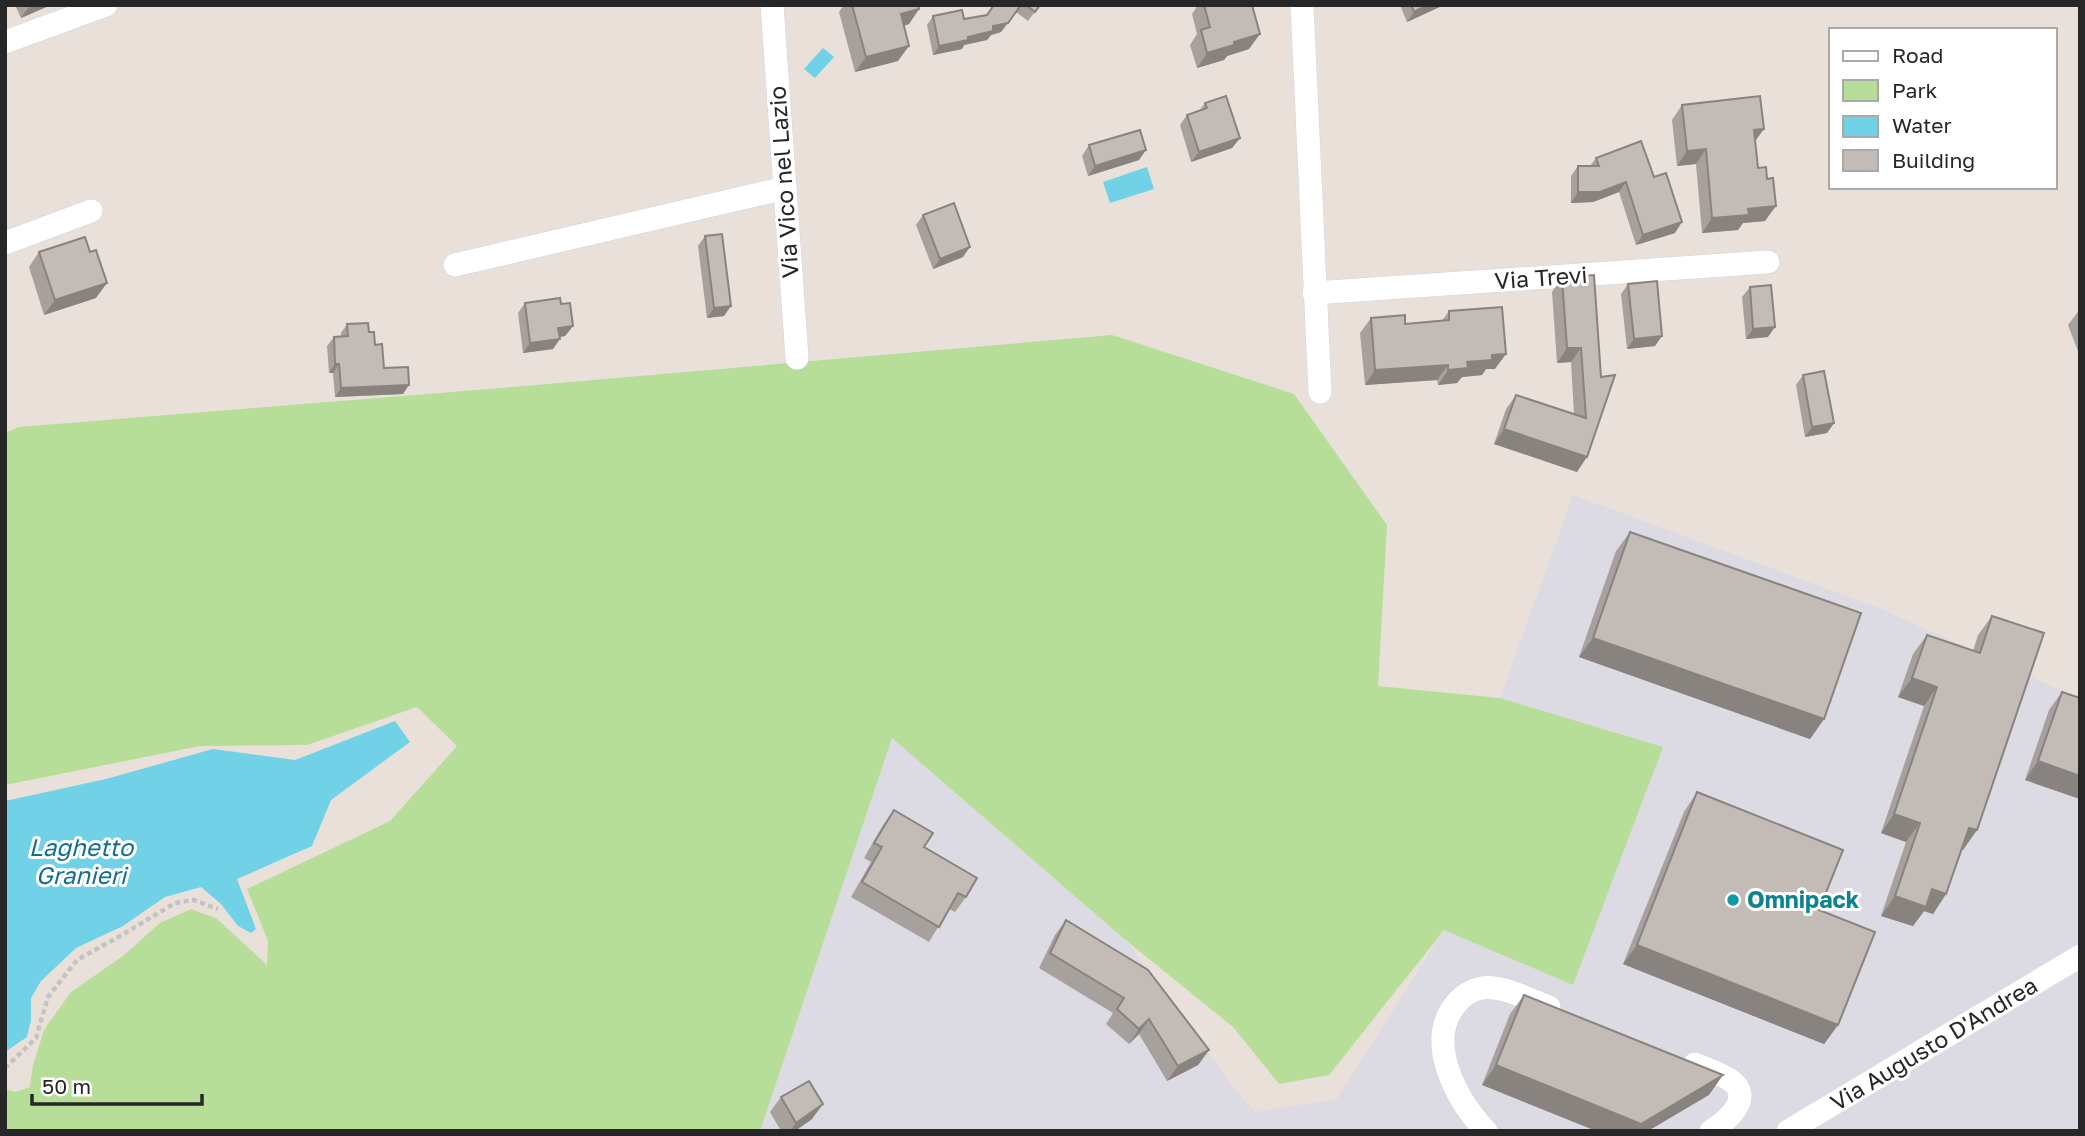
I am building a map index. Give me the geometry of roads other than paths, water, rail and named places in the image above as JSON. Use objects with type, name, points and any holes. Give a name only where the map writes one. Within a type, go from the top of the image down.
[{"type":"street","points":[[5,42],[106,5]]},
{"type":"street","name":"Via Vico nel Lazio","points":[[772,5],[797,358]]},
{"type":"street","points":[[1302,5],[1320,392]]},
{"type":"street","points":[[454,265],[785,188]]},
{"type":"street","points":[[5,243],[91,211]]},
{"type":"street","name":"Via Trevi","points":[[1314,293],[1768,262]]},
{"type":"street","name":"Via Augusto D'Andrea","points":[[1788,1131],[2080,956]]},
{"type":"street","points":[[1486,1131],[1459,1097],[1444,1052],[1444,1025],[1454,1006],[1468,992],[1490,988],[1569,1015]]},
{"type":"street","points":[[1679,1058],[1736,1084],[1740,1097],[1734,1112],[1717,1129]]},
{"type":"water","points":[[823,48],[834,57],[815,78],[804,69]]},
{"type":"water","points":[[1147,167],[1154,189],[1110,203],[1103,182]]},
{"type":"water","name":"Laghetto Granieri","points":[[395,721],[410,742],[331,800],[312,846],[237,879],[256,929],[251,933],[238,926],[221,904],[201,887],[165,897],[123,926],[76,948],[41,981],[31,998],[31,1020],[27,1037],[5,1052],[5,801],[106,779],[213,749],[295,760]]},
{"type":"place","name":"Omnipack","points":[[1733,900]]}]
